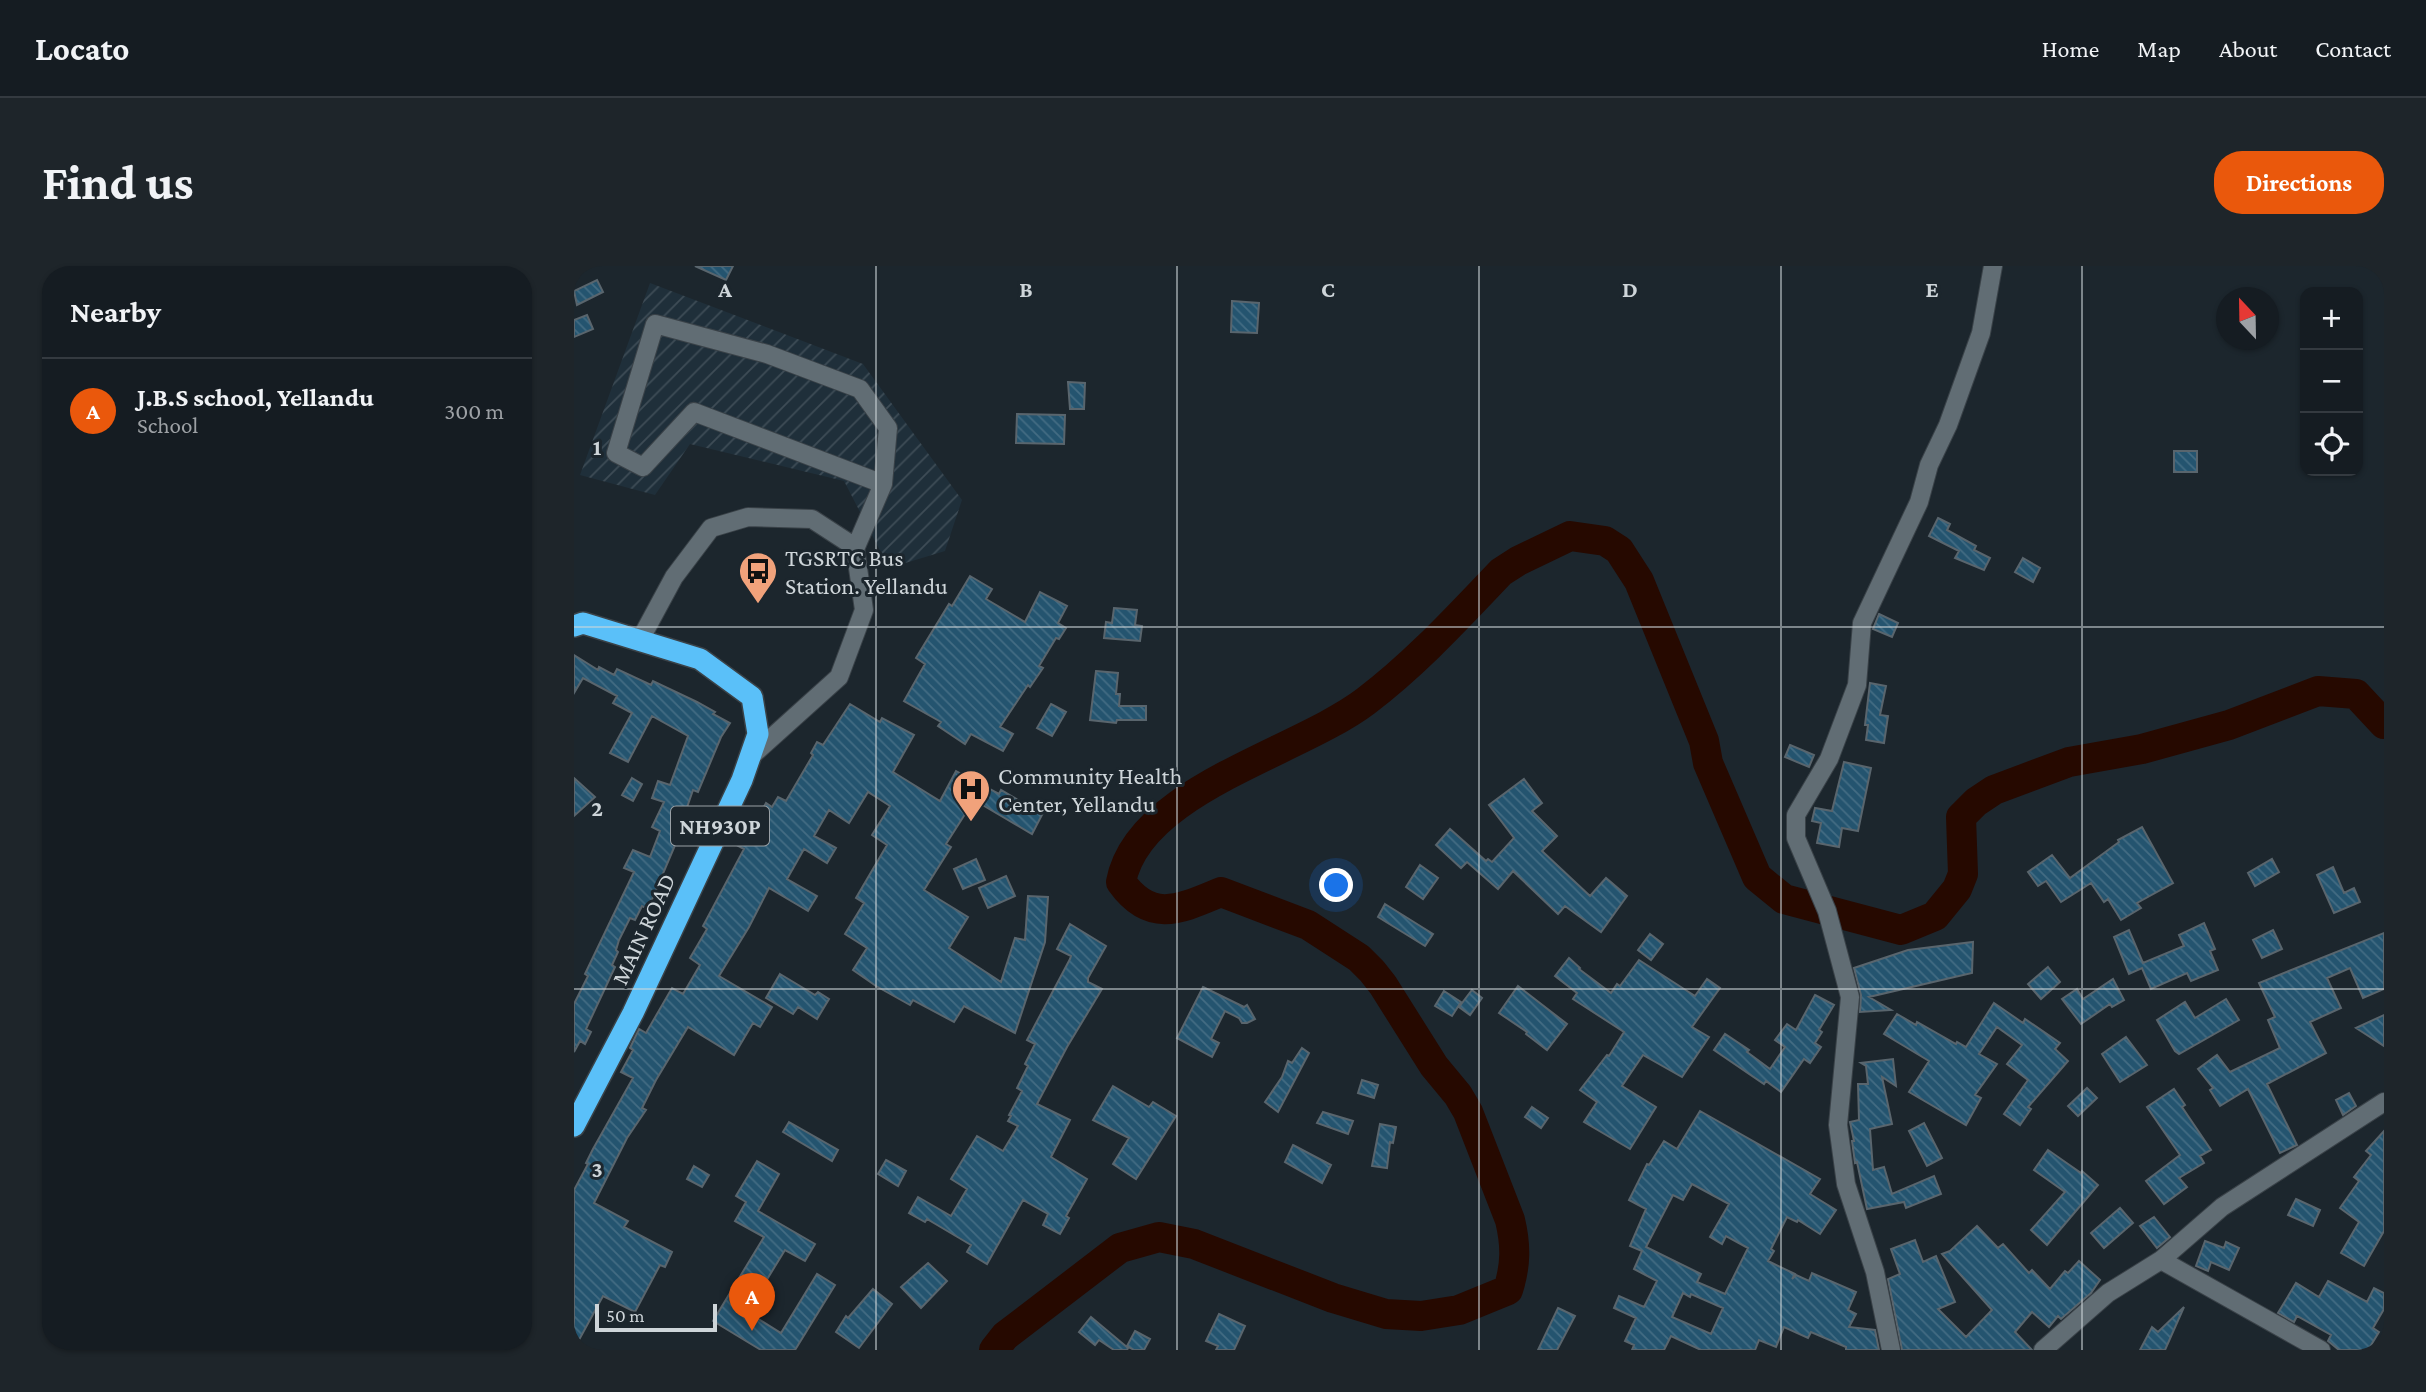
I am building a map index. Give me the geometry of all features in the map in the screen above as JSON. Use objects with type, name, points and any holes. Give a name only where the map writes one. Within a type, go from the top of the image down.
[{"type":"highway","name":"MAIN ROAD","points":[[574,626],[583,623],[699,659],[752,697],[758,734],[741,780],[633,1013],[574,1126]]},
{"type":"street","points":[[1891,1350],[1875,1272],[1846,1184],[1838,1125],[1850,997],[1827,911],[1796,838],[1796,815],[1829,759],[1857,685],[1862,623],[1919,502],[1929,465],[1953,412],[1981,334],[1993,266]]},
{"type":"street","points":[[749,758],[839,677],[864,610],[855,549],[883,484],[888,428],[860,389],[767,354],[655,324],[616,453],[643,467],[694,412],[883,484]]},
{"type":"street","points":[[640,640],[674,577],[711,528],[748,517],[812,519],[855,549]]},
{"type":"street","points":[[2043,1350],[2108,1293],[2161,1260],[2222,1207],[2384,1102]]},
{"type":"street","points":[[2161,1260],[2321,1350]]},
{"type":"shaded area","points":[[650,283],[863,364],[962,500],[945,551],[889,568],[844,481],[690,444],[655,495],[580,475]]},
{"type":"building","points":[[695,266],[733,266],[726,280]]},
{"type":"building","points":[[597,280],[603,292],[577,305],[574,291]]},
{"type":"building","points":[[1232,301],[1259,303],[1257,333],[1231,332]]},
{"type":"building","points":[[587,315],[593,329],[574,337],[574,320]]},
{"type":"building","points":[[1068,382],[1085,383],[1084,409],[1070,409]]},
{"type":"building","points":[[1017,414],[1065,415],[1064,444],[1016,443]]},
{"type":"building","points":[[2174,451],[2197,451],[2197,472],[2174,472]]},
{"type":"building","points":[[1938,518],[1950,524],[1947,530],[1976,546],[1974,550],[1990,558],[1984,570],[1955,558],[1959,551],[1929,536]]},
{"type":"building","points":[[2023,558],[2040,568],[2033,582],[2015,572]]},
{"type":"building","points":[[970,576],[992,589],[986,599],[1025,622],[1040,592],[1067,606],[1058,623],[1066,628],[1059,639],[1056,638],[1039,666],[1043,668],[1030,687],[1028,685],[1000,727],[1013,734],[1003,751],[971,734],[965,744],[938,726],[941,722],[904,701],[925,664],[916,658],[949,604],[952,606]]},
{"type":"building","points":[[1114,608],[1137,610],[1135,625],[1142,626],[1140,641],[1104,638],[1106,622],[1112,623]]},
{"type":"building","points":[[1879,614],[1898,623],[1892,637],[1873,629]]},
{"type":"building","points":[[574,655],[598,670],[599,667],[614,675],[617,669],[651,685],[653,681],[697,702],[730,723],[721,737],[698,792],[693,790],[684,816],[687,817],[648,909],[642,906],[635,920],[630,918],[619,940],[616,950],[618,952],[612,965],[615,967],[586,1029],[591,1032],[585,1044],[580,1041],[574,1052],[574,1004],[588,976],[585,974],[634,872],[624,868],[633,850],[650,857],[660,831],[652,827],[664,802],[652,798],[658,781],[670,785],[688,736],[652,716],[628,762],[610,753],[632,713],[613,703],[617,696],[583,678],[574,693]]},
{"type":"building","points":[[1096,671],[1118,673],[1116,694],[1120,694],[1119,706],[1146,706],[1146,720],[1117,720],[1116,723],[1090,720]]},
{"type":"building","points":[[1870,683],[1886,686],[1880,715],[1888,716],[1884,743],[1866,740]]},
{"type":"building","points":[[850,704],[880,722],[882,718],[914,735],[893,772],[940,801],[956,771],[999,794],[1001,790],[1030,807],[1031,804],[1044,811],[1032,834],[974,800],[946,844],[951,847],[924,890],[968,917],[949,948],[1001,982],[1015,938],[1025,940],[1028,896],[1048,897],[1045,942],[1015,1033],[964,1006],[954,1022],[913,1000],[910,1005],[853,970],[867,948],[845,934],[864,903],[856,898],[887,845],[872,835],[890,806],[868,792],[849,823],[829,810],[814,836],[836,848],[827,863],[804,849],[787,879],[817,896],[808,911],[769,888],[719,976],[772,1007],[760,1027],[753,1023],[734,1055],[688,1027],[656,1080],[642,1108],[646,1110],[627,1138],[594,1203],[628,1221],[624,1227],[672,1252],[665,1267],[660,1265],[635,1312],[603,1296],[574,1349],[574,1190],[593,1149],[633,1078],[621,1072],[633,1050],[630,1048],[639,1029],[646,1033],[672,988],[683,994],[700,965],[690,958],[707,929],[703,926],[744,849],[733,843],[748,816],[756,821],[766,803],[772,807],[778,797],[786,801],[813,755],[811,753],[817,742],[823,745]]},
{"type":"building","points":[[1051,704],[1066,712],[1052,736],[1037,728]]},
{"type":"building","points":[[1790,745],[1814,755],[1809,767],[1785,757]]},
{"type":"building","points":[[1844,762],[1871,768],[1858,831],[1842,828],[1839,847],[1817,843],[1821,823],[1812,821],[1815,808],[1832,811]]},
{"type":"building","points":[[574,778],[595,797],[574,816]]},
{"type":"building","points":[[632,778],[642,784],[633,801],[622,795]]},
{"type":"building","points":[[1524,779],[1542,803],[1532,811],[1557,836],[1542,851],[1590,896],[1606,878],[1627,896],[1601,932],[1565,906],[1558,914],[1513,871],[1498,889],[1467,862],[1461,868],[1436,845],[1450,829],[1486,861],[1488,859],[1492,862],[1514,838],[1489,805]]},
{"type":"building","points":[[2142,827],[2173,883],[2137,903],[2141,908],[2121,920],[2108,899],[2104,902],[2091,883],[2061,902],[2046,881],[2038,886],[2028,872],[2052,855],[2070,878],[2119,842],[2118,840]]},
{"type":"building","points":[[976,859],[985,880],[963,889],[954,869]]},
{"type":"building","points":[[2272,859],[2279,872],[2255,886],[2248,873]]},
{"type":"building","points":[[1420,865],[1438,878],[1423,899],[1406,887]]},
{"type":"building","points":[[2333,867],[2344,893],[2354,888],[2360,902],[2334,913],[2317,875]]},
{"type":"building","points":[[1006,876],[1015,896],[988,908],[979,888]]},
{"type":"building","points":[[1385,904],[1433,934],[1425,946],[1378,917]]},
{"type":"building","points":[[2204,923],[2215,949],[2210,951],[2218,970],[2191,981],[2187,973],[2151,989],[2142,968],[2129,974],[2114,937],[2129,930],[2143,963],[2184,946],[2179,935]]},
{"type":"building","points":[[1070,924],[1106,946],[1088,978],[1088,982],[1102,989],[1037,1104],[1070,1120],[1051,1157],[1087,1179],[1066,1216],[1069,1218],[1060,1234],[1043,1225],[1048,1214],[1023,1200],[987,1264],[967,1252],[971,1245],[927,1219],[925,1222],[909,1213],[918,1197],[951,1216],[967,1189],[951,1179],[977,1136],[1003,1151],[1018,1126],[1008,1121],[1022,1091],[1017,1088],[1035,1044],[1027,1040],[1070,959],[1071,956],[1057,949]]},
{"type":"building","points":[[2273,930],[2282,949],[2262,958],[2253,940]]},
{"type":"building","points":[[2384,933],[2384,989],[2363,998],[2350,968],[2327,978],[2341,1008],[2310,1022],[2326,1053],[2267,1084],[2297,1145],[2280,1153],[2248,1089],[2220,1106],[2210,1090],[2213,1088],[2198,1069],[2217,1055],[2230,1072],[2280,1048],[2268,1020],[2275,1017],[2259,983]]},
{"type":"building","points":[[1650,934],[1663,944],[1651,960],[1638,950]]},
{"type":"building","points":[[1973,942],[1972,973],[1869,997],[1891,1010],[1860,1012],[1861,995],[1854,968],[1908,950]]},
{"type":"building","points":[[1569,958],[1611,993],[1617,984],[1620,986],[1639,960],[1695,996],[1707,979],[1720,988],[1692,1027],[1709,1037],[1682,1077],[1643,1055],[1622,1086],[1656,1107],[1630,1149],[1584,1122],[1597,1102],[1580,1090],[1607,1055],[1609,1056],[1624,1032],[1573,999],[1577,993],[1555,976]]},
{"type":"building","points":[[2048,967],[2060,982],[2041,999],[2028,984]]},
{"type":"building","points":[[780,974],[815,995],[818,992],[829,999],[817,1019],[798,1007],[793,1014],[766,998]]},
{"type":"building","points":[[2113,979],[2124,1000],[2112,1007],[2110,1004],[2081,1024],[2062,999],[2077,989],[2083,999]]},
{"type":"building","points":[[1518,986],[1567,1024],[1547,1050],[1499,1013]]},
{"type":"building","points":[[1203,987],[1244,1007],[1247,1005],[1255,1019],[1242,1023],[1239,1018],[1225,1011],[1211,1039],[1219,1043],[1212,1057],[1177,1038]]},
{"type":"building","points":[[1472,990],[1482,998],[1470,1015],[1459,1007]]},
{"type":"building","points":[[1444,991],[1461,1002],[1452,1016],[1435,1006]]},
{"type":"building","points":[[1815,995],[1834,1005],[1819,1030],[1822,1032],[1815,1043],[1821,1047],[1810,1063],[1804,1059],[1781,1092],[1766,1081],[1764,1084],[1714,1050],[1725,1034],[1749,1050],[1747,1052],[1770,1069],[1785,1047],[1775,1040],[1787,1024],[1796,1030]]},
{"type":"building","points":[[2226,999],[2239,1020],[2179,1054],[2175,1051],[2157,1020],[2185,1002],[2195,1018]]},
{"type":"building","points":[[1994,1003],[2023,1023],[2025,1019],[2060,1043],[2055,1049],[2068,1061],[2028,1107],[2031,1109],[2020,1125],[2004,1114],[2028,1080],[2007,1064],[2022,1045],[1997,1027],[1979,1054],[1997,1064],[1975,1095],[1981,1098],[1966,1125],[1909,1092],[1929,1061],[1884,1034],[1897,1014],[1966,1047]]},
{"type":"building","points":[[2384,1015],[2384,1046],[2356,1028]]},
{"type":"building","points":[[2126,1037],[2147,1065],[2120,1082],[2102,1054]]},
{"type":"building","points":[[1302,1048],[1309,1053],[1278,1112],[1265,1102],[1282,1077],[1288,1061],[1292,1063]]},
{"type":"building","points":[[1893,1059],[1896,1086],[1882,1077],[1892,1124],[1870,1129],[1873,1170],[1884,1167],[1892,1194],[1934,1176],[1941,1194],[1906,1208],[1904,1202],[1867,1209],[1857,1162],[1855,1163],[1850,1122],[1859,1120],[1858,1084],[1868,1084],[1866,1066],[1861,1063]]},
{"type":"building","points":[[1362,1080],[1378,1085],[1374,1098],[1358,1093]]},
{"type":"building","points":[[1113,1086],[1149,1107],[1153,1102],[1176,1116],[1136,1179],[1113,1164],[1129,1138],[1093,1120]]},
{"type":"building","points":[[2087,1088],[2097,1098],[2078,1116],[2068,1106]]},
{"type":"building","points":[[2174,1089],[2185,1105],[2182,1107],[2211,1150],[2200,1156],[2204,1163],[2179,1178],[2187,1187],[2164,1204],[2146,1181],[2180,1155],[2147,1107]]},
{"type":"building","points":[[2349,1093],[2356,1106],[2343,1115],[2336,1100]]},
{"type":"building","points":[[1532,1107],[1548,1118],[1541,1128],[1525,1117]]},
{"type":"building","points":[[1700,1111],[1820,1179],[1810,1194],[1836,1210],[1820,1234],[1798,1220],[1797,1222],[1787,1217],[1768,1261],[1795,1274],[1792,1279],[1796,1275],[1809,1281],[1812,1273],[1856,1292],[1848,1310],[1856,1314],[1849,1327],[1875,1330],[1879,1350],[1846,1350],[1846,1347],[1811,1332],[1808,1338],[1784,1327],[1776,1347],[1759,1340],[1755,1350],[1701,1350],[1671,1336],[1664,1350],[1632,1350],[1634,1345],[1625,1341],[1636,1318],[1614,1308],[1619,1296],[1644,1307],[1657,1281],[1634,1269],[1642,1251],[1630,1246],[1646,1209],[1629,1200],[1647,1164],[1649,1165],[1664,1141],[1677,1149]],"holes":[[[1692,1184],[1729,1204],[1710,1237],[1722,1244],[1726,1236],[1748,1248],[1725,1294],[1697,1282],[1701,1274],[1646,1247],[1673,1195],[1683,1200]],[[1683,1293],[1723,1308],[1711,1334],[1672,1317]]]},
{"type":"building","points":[[1323,1112],[1353,1121],[1348,1134],[1317,1123]]},
{"type":"building","points":[[789,1122],[838,1150],[832,1161],[783,1132]]},
{"type":"building","points":[[1924,1123],[1942,1158],[1927,1166],[1909,1131]]},
{"type":"building","points":[[1380,1124],[1396,1127],[1393,1143],[1390,1142],[1387,1168],[1372,1166]]},
{"type":"building","points":[[2384,1131],[2384,1231],[2364,1266],[2341,1253],[2359,1222],[2340,1208],[2359,1181],[2354,1177],[2371,1155],[2366,1151]]},
{"type":"building","points":[[1293,1145],[1331,1165],[1322,1183],[1285,1162]]},
{"type":"building","points":[[2048,1150],[2081,1173],[2082,1171],[2098,1185],[2047,1245],[2031,1230],[2065,1192],[2034,1170]]},
{"type":"building","points":[[886,1160],[906,1171],[898,1186],[878,1174]]},
{"type":"building","points":[[757,1161],[779,1174],[758,1211],[815,1244],[805,1261],[785,1250],[747,1312],[781,1333],[817,1274],[835,1285],[795,1350],[761,1350],[713,1321],[764,1237],[735,1221],[746,1202],[736,1196]]},
{"type":"building","points":[[694,1166],[709,1175],[702,1187],[687,1179]]},
{"type":"building","points":[[2296,1199],[2320,1210],[2313,1226],[2288,1215]]},
{"type":"building","points":[[2120,1208],[2133,1223],[2104,1248],[2091,1233]]},
{"type":"building","points":[[2154,1217],[2170,1237],[2157,1248],[2140,1226]]},
{"type":"building","points":[[1977,1226],[1998,1248],[2003,1244],[2029,1273],[2032,1270],[2050,1289],[2065,1271],[2068,1273],[2079,1261],[2100,1280],[2091,1293],[2061,1319],[2058,1316],[2049,1327],[2032,1312],[2015,1332],[2032,1350],[1902,1350],[1888,1279],[1900,1274],[1891,1249],[1915,1240],[1923,1262],[1936,1256],[1955,1302],[1938,1309],[1966,1337],[1992,1310],[1942,1254],[1950,1251]]},
{"type":"building","points":[[2205,1241],[2224,1248],[2226,1242],[2239,1248],[2229,1270],[2211,1262],[2208,1271],[2196,1266]]},
{"type":"building","points":[[928,1263],[947,1281],[921,1308],[901,1287]]},
{"type":"building","points":[[2328,1281],[2367,1302],[2374,1288],[2384,1293],[2384,1309],[2373,1328],[2379,1332],[2368,1350],[2339,1350],[2328,1341],[2331,1335],[2297,1316],[2294,1322],[2278,1313],[2296,1283],[2319,1297]]},
{"type":"building","points":[[873,1289],[892,1304],[859,1348],[836,1332],[846,1316],[848,1318]]},
{"type":"building","points":[[2184,1307],[2165,1350],[2140,1350],[2152,1327],[2158,1332]]},
{"type":"building","points":[[1558,1308],[1575,1316],[1557,1350],[1538,1350]]},
{"type":"building","points":[[1219,1314],[1245,1326],[1234,1350],[1216,1350],[1218,1346],[1206,1341]]},
{"type":"building","points":[[1091,1317],[1128,1348],[1127,1350],[1114,1350],[1099,1340],[1095,1345],[1079,1332]]},
{"type":"building","points":[[1135,1331],[1150,1339],[1144,1350],[1134,1350],[1127,1346]]},
{"type":"waterway","points":[[994,1350],[1005,1336],[1120,1248],[1159,1237],[1194,1244],[1333,1298],[1386,1314],[1421,1316],[1459,1310],[1508,1290],[1514,1255],[1510,1220],[1468,1112],[1434,1066],[1372,971],[1359,958],[1308,925],[1221,892],[1192,904],[1167,909],[1155,908],[1132,895],[1121,882],[1134,850],[1157,822],[1188,798],[1224,776],[1337,720],[1366,701],[1453,623],[1501,572],[1570,536],[1605,541],[1619,550],[1639,581],[1704,741],[1708,763],[1757,877],[1784,899],[1901,930],[1935,916],[1957,889],[1963,874],[1961,817],[1976,802],[1994,790],[2069,762],[2142,749],[2229,725],[2318,691],[2356,694],[2384,724]]},
{"type":"place","name":"TGSRTC Bus Station. Yellandu","points":[[758,605]]},
{"type":"place","name":"Community Health Center, Yellandu","points":[[971,823]]},
{"type":"place","name":"J.B.S school, Yellandu","points":[[752,1331]]}]
